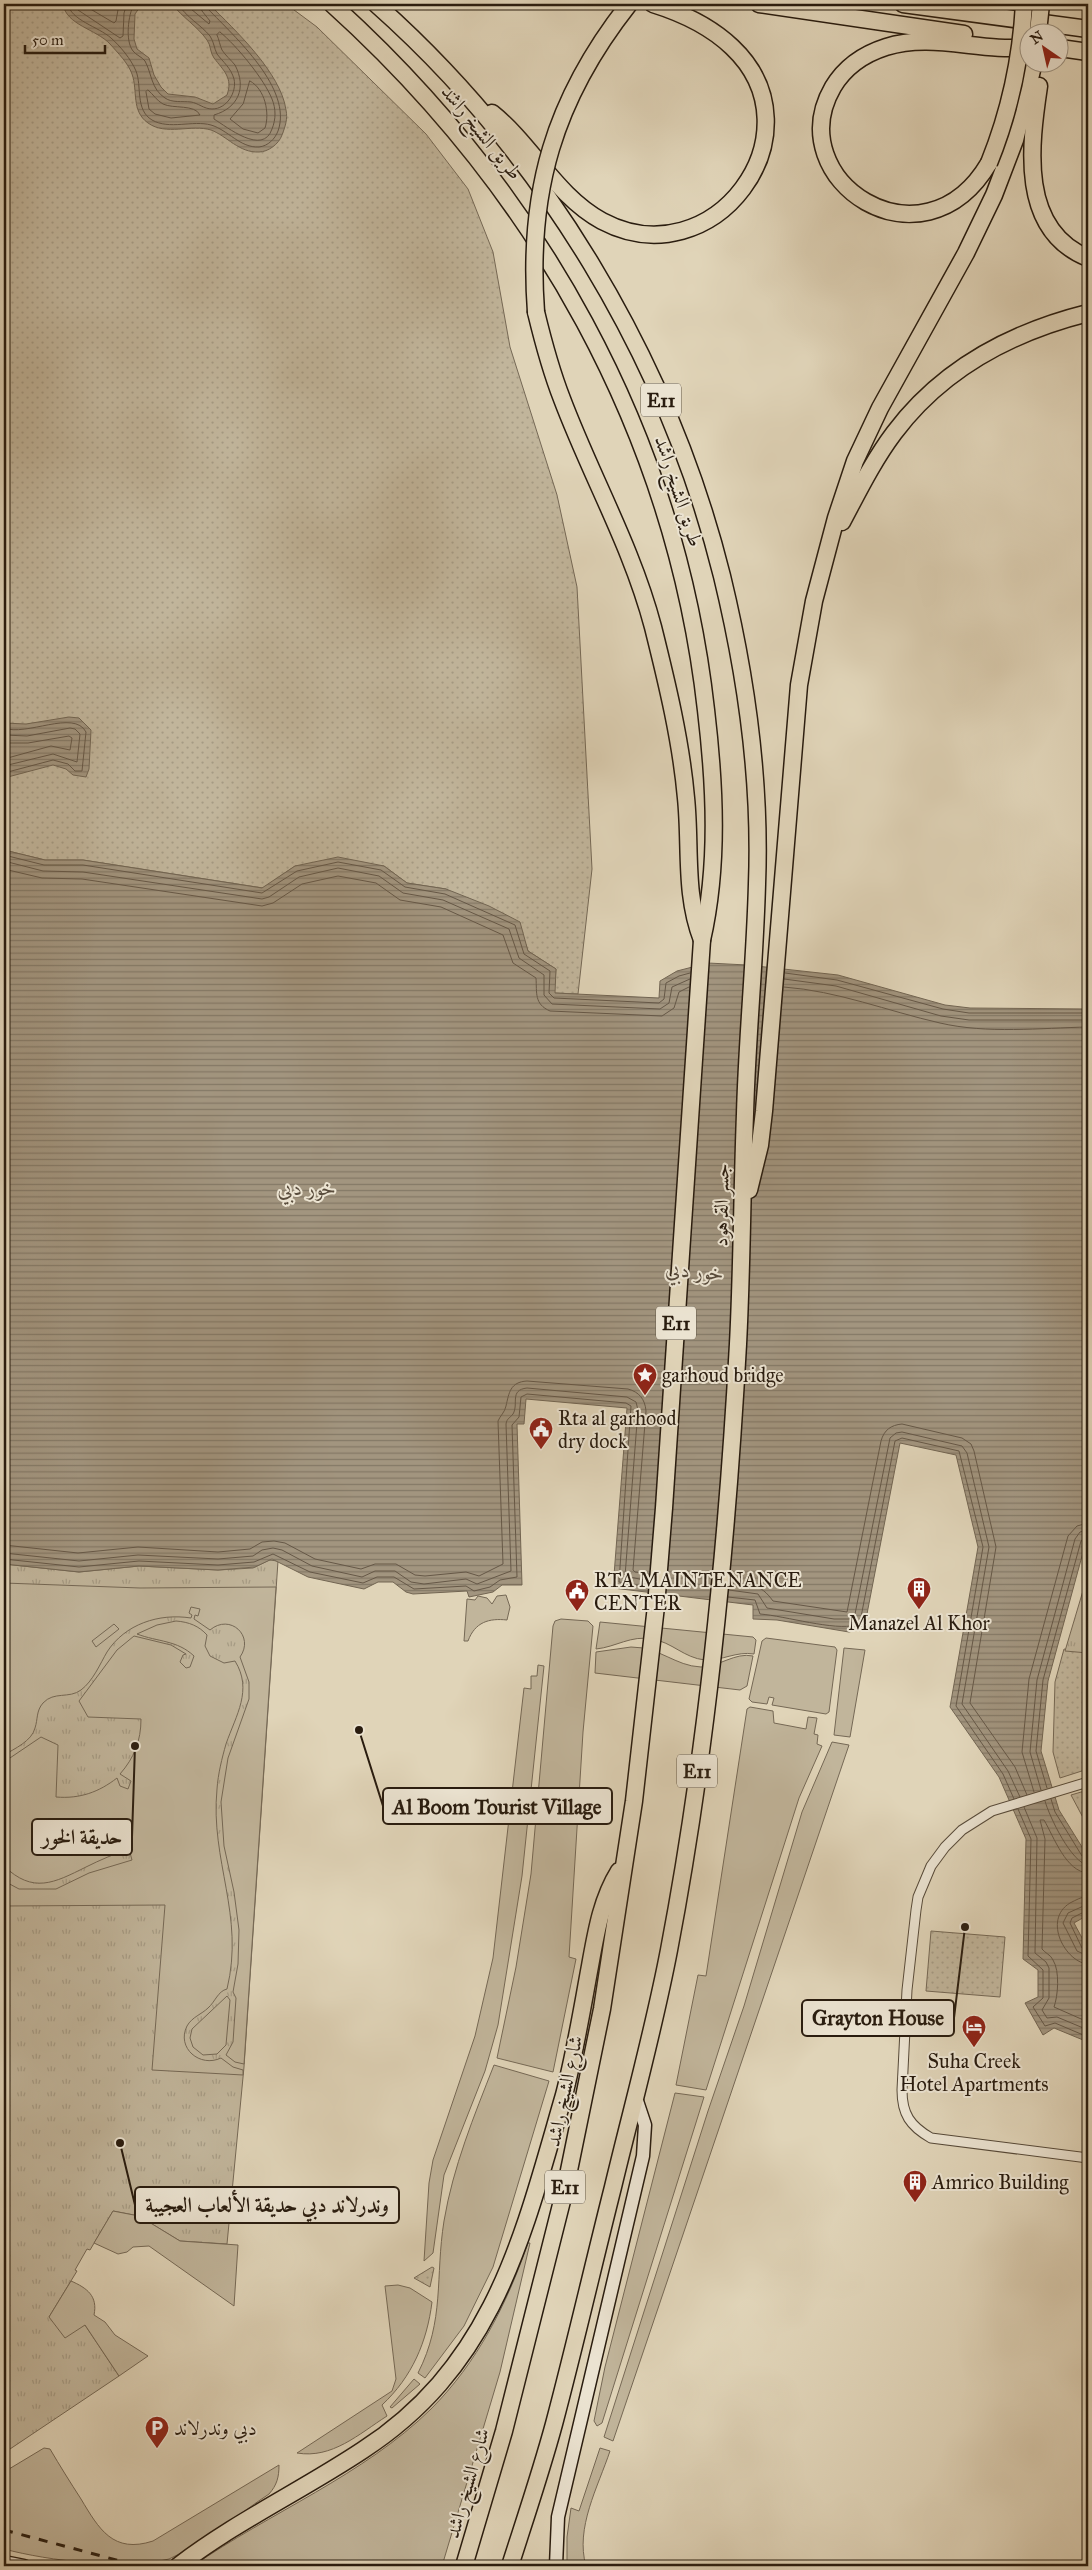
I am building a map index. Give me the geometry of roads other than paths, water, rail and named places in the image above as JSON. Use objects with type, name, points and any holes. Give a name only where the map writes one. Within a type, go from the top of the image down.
[{"type":"highway","name":"طريق الشيخ راشد","points":[[332,4],[373,41],[438,108],[501,188],[557,272],[621,394],[667,515],[695,633],[709,734],[714,818],[713,874],[702,940]]},
{"type":"highway","name":"طريق الشيخ راشد","points":[[376,4],[465,94],[533,178],[592,268],[640,355],[686,464],[720,568],[739,657],[752,748],[758,878]]},
{"type":"highway","points":[[629,4],[579,79],[562,115],[549,153],[540,192],[534,232],[533,272],[536,312],[561,398],[622,535],[652,626],[680,757],[689,834],[689,875],[692,908],[702,940]]},
{"type":"highway","points":[[465,94],[511,130],[566,192],[601,221],[625,230],[651,235],[686,230],[702,224],[730,204],[742,191],[755,169],[763,144],[765,126],[760,92],[745,61],[720,36],[689,18],[653,4]]},
{"type":"highway","points":[[759,4],[1020,43]]},
{"type":"highway","points":[[903,4],[1088,29]]},
{"type":"highway","points":[[1030,22],[1035,4]]},
{"type":"highway","points":[[1035,4],[1037,22]]},
{"type":"highway","points":[[1035,4],[1041,22]]},
{"type":"highway","points":[[1020,46],[1000,48],[922,41],[886,47],[864,56],[844,72],[833,87],[826,104],[823,122],[823,141],[837,175],[858,197],[886,211],[913,215],[946,206],[974,186],[989,163],[1000,136],[1020,63]]},
{"type":"highway","points":[[1070,49],[1088,52]]},
{"type":"highway","points":[[743,1211],[753,1178],[764,1111],[782,881],[803,657],[814,601],[845,489],[867,434],[966,254],[1006,166],[1023,113],[1032,72]]},
{"type":"highway","points":[[1041,72],[1035,114],[1032,168],[1033,189],[1039,209],[1050,227],[1064,243],[1088,258]]},
{"type":"highway","points":[[829,546],[873,464],[894,433],[918,405],[953,374],[1008,340],[1042,325],[1085,314]]},
{"type":"highway","name":"جسر القرهود","points":[[635,2095],[669,1952],[705,1712],[730,1462],[743,1211],[746,1076],[758,878]]},
{"type":"highway","name":"جسر القرهود","points":[[646,1704],[664,1508],[702,940]]},
{"type":"highway","name":"شارع الشيخ راشد","points":[[464,2566],[504,2431],[566,2185],[602,2009],[646,1704]]},
{"type":"highway","points":[[178,2566],[382,2438],[429,2396],[474,2339],[502,2284],[526,2220],[564,2091],[601,1911],[615,1876],[625,1860]]},
{"type":"highway","name":"E11","points":[[510,2566],[554,2424],[635,2095]]},
{"type":"street","points":[[1088,1782],[992,1811],[962,1830],[945,1847],[931,1866],[918,1897],[908,1990],[902,2105],[908,2119],[918,2130],[931,2138],[1088,2158]]},
{"type":"street","points":[[556,2566],[555,2538],[558,2517],[643,2156],[645,2125],[635,2095]]},
{"type":"street","points":[[4,2562],[24,2566]]},
{"type":"water","points":[[63,4],[142,4],[135,14],[134,39],[137,49],[149,58],[154,75],[161,87],[168,94],[195,97],[213,104],[227,95],[229,84],[227,75],[213,56],[207,40],[172,4],[209,4],[255,53],[276,81],[287,113],[281,138],[266,151],[252,152],[239,147],[211,130],[195,128],[163,129],[148,123],[139,113],[134,80],[125,62],[104,39],[75,22],[65,11]]},
{"type":"water","points":[[69,717],[79,718],[91,730],[89,769],[86,777],[73,775],[66,769],[53,765],[4,778],[4,723],[26,724]]},
{"type":"water","name":"خور دبي","points":[[4,850],[45,860],[83,860],[262,888],[295,866],[338,857],[384,866],[407,883],[446,889],[489,906],[520,922],[528,951],[556,969],[555,993],[659,998],[660,981],[677,971],[708,963],[747,965],[838,975],[945,1005],[970,1008],[1088,1009],[1088,1534],[1048,1681],[1041,1751],[1059,1810],[1087,1855],[1086,1916],[1074,1923],[1088,1949],[1088,2042],[1054,2028],[1043,2035],[1025,2003],[1038,1997],[1038,1970],[1023,1959],[1026,1839],[999,1777],[950,1707],[978,1547],[956,1455],[900,1443],[866,1619],[860,1629],[849,1632],[777,1620],[753,1619],[753,1605],[613,1588],[627,1408],[526,1399],[524,1424],[517,1424],[522,1585],[502,1585],[493,1592],[469,1597],[467,1591],[413,1594],[406,1592],[393,1582],[378,1582],[364,1589],[308,1577],[272,1559],[255,1567],[218,1570],[139,1566],[79,1572],[4,1564]]},
{"type":"railway","points":[[4,2530],[139,2566]]},
{"type":"place","name":"garhoud bridge","points":[[645,1396]]},
{"type":"place","name":"Rta al garhood dry dock","points":[[541,1450]]},
{"type":"place","name":"Manazel Al Khor","points":[[919,1610]]},
{"type":"place","name":"RTA MAINTENANCE CENTER","points":[[577,1612]]},
{"type":"place","name":"Al Boom Tourist Village","points":[[359,1730]]},
{"type":"place","name":"حديقة الخور","points":[[135,1746]]},
{"type":"place","name":"Grayton House","points":[[965,1927]]},
{"type":"place","name":"Suha Creek Hotel Apartments","points":[[974,2048]]},
{"type":"place","name":"وندرلاند دبي حديقة الألعاب العجيبة","points":[[120,2143]]},
{"type":"place","name":"Amrico Building","points":[[915,2203]]},
{"type":"place","name":"دبي وندرلاند","points":[[157,2449]]}]
